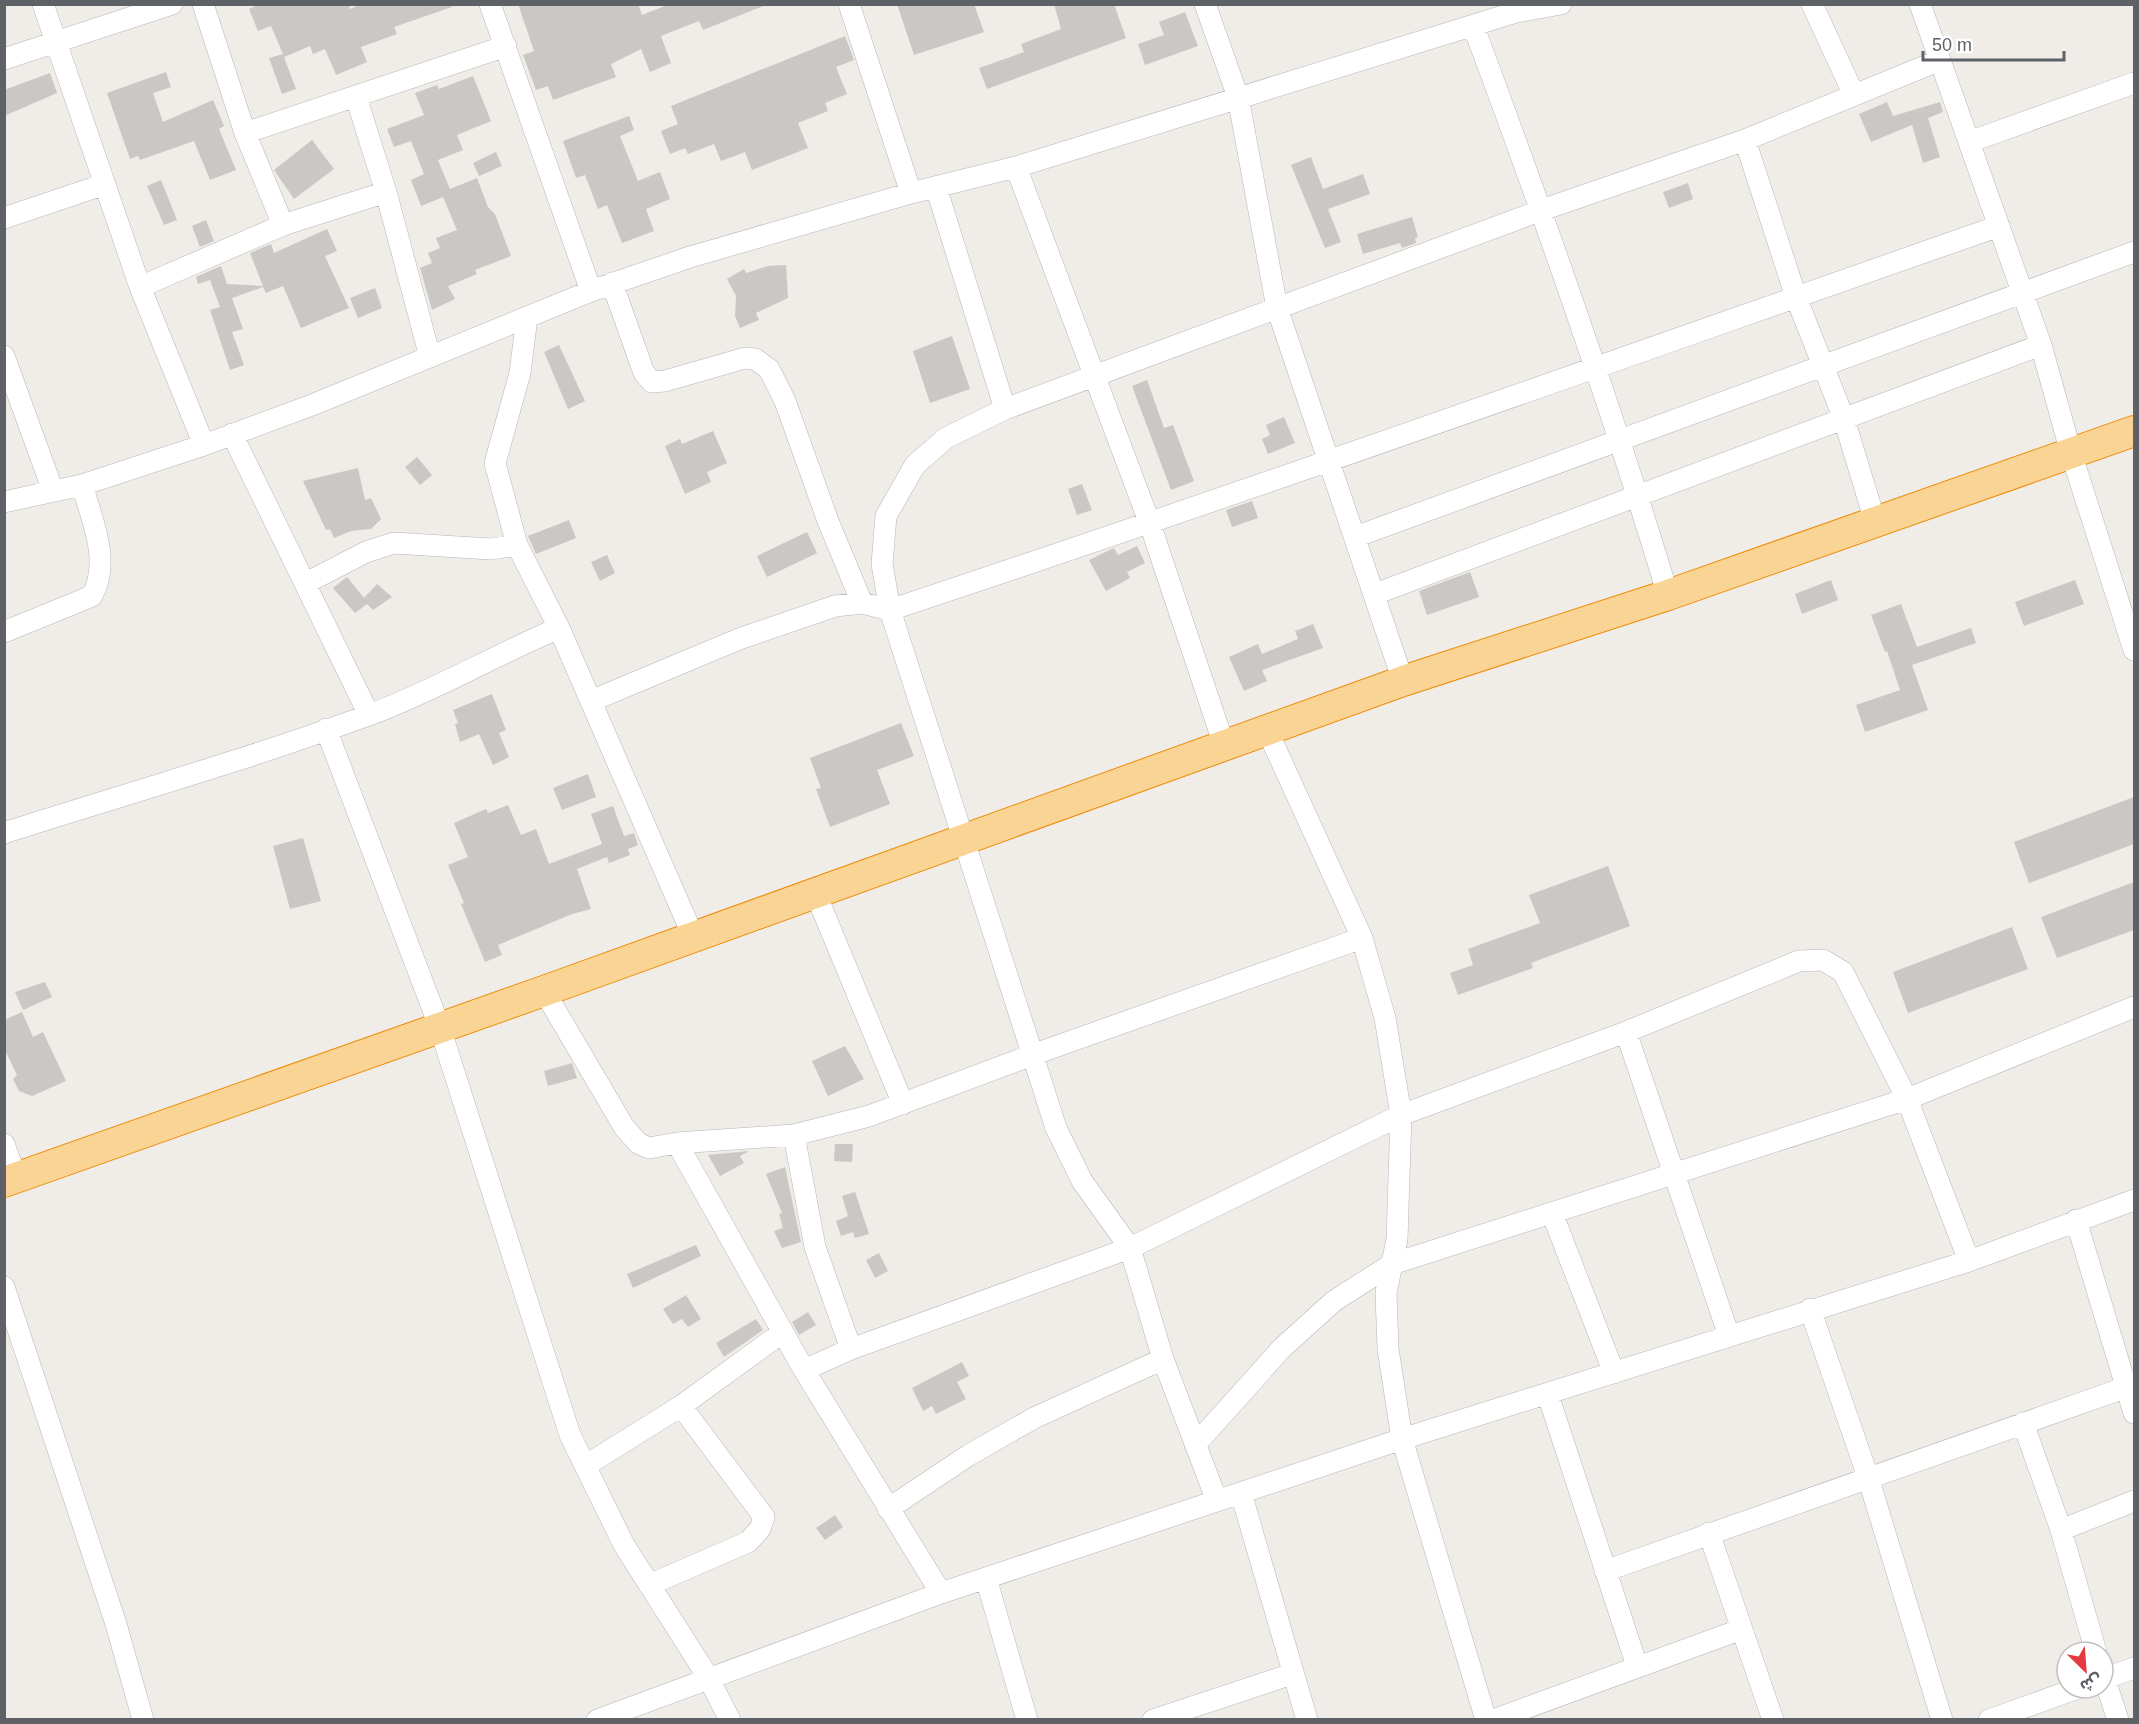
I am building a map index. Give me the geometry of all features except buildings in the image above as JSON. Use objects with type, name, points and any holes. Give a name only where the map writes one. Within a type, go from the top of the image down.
[{"type":"highway","points":[[10,1179],[544,991],[1403,681],[1668,595],[2134,431]]},
{"type":"street","points":[[43,4],[140,287],[204,445]]},
{"type":"street","points":[[4,59],[172,4]]},
{"type":"street","points":[[203,4],[245,133],[283,225]]},
{"type":"street","points":[[490,4],[591,291]]},
{"type":"street","points":[[849,4],[911,193]]},
{"type":"street","points":[[1205,4],[1238,97],[1277,308],[1403,681]]},
{"type":"street","points":[[4,502],[82,484],[204,445],[591,291],[690,257],[911,193],[1016,167],[1238,97],[1474,28],[1517,8],[1561,4]]},
{"type":"street","points":[[1812,4],[1854,95]]},
{"type":"street","points":[[1920,4],[2041,345],[2071,453],[2127,607],[2134,650]]},
{"type":"street","points":[[1474,28],[1542,210],[1638,495],[1668,595]]},
{"type":"street","points":[[245,133],[506,46]]},
{"type":"street","points":[[1217,1501],[1163,1359],[1130,1248],[1082,1181],[1056,1128],[890,610],[882,564],[886,516],[915,465],[945,438],[1005,410],[1542,210],[1745,140],[1940,60]]},
{"type":"street","points":[[1969,142],[2134,83]]},
{"type":"street","points":[[356,97],[386,192],[430,357]]},
{"type":"street","points":[[1745,140],[1796,297],[1844,419],[1875,521]]},
{"type":"street","points":[[1016,167],[1150,524],[1224,745]]},
{"type":"street","points":[[4,218],[105,184]]},
{"type":"street","points":[[936,187],[1005,410]]},
{"type":"street","points":[[140,287],[283,225],[386,192]]},
{"type":"street","points":[[591,701],[739,639],[835,606],[862,603],[890,610],[1150,524],[1329,459],[1999,226]]},
{"type":"street","points":[[1355,537],[1822,364],[2134,252]]},
{"type":"street","points":[[612,283],[644,373],[652,382],[665,381],[745,358],[755,359],[769,369],[785,401],[828,521],[862,603]]},
{"type":"street","points":[[527,317],[520,373],[495,463],[517,545],[559,628],[693,936]]},
{"type":"street","points":[[1375,594],[2041,345]]},
{"type":"street","points":[[4,356],[53,491]]},
{"type":"street","points":[[232,434],[369,715]]},
{"type":"street","points":[[4,632],[92,596],[100,582],[98,539],[82,484]]},
{"type":"street","points":[[306,583],[366,552],[394,543],[491,549],[517,545]]},
{"type":"street","points":[[4,833],[369,715],[429,691],[501,652],[559,628]]},
{"type":"street","points":[[326,729],[440,1028],[570,1435],[624,1545],[708,1677],[730,1719]]},
{"type":"street","points":[[1267,730],[1362,939],[1385,1018],[1401,1115],[1398,1239],[1386,1293],[1388,1348],[1402,1440],[1486,1719]]},
{"type":"street","points":[[815,892],[903,1104]]},
{"type":"street","points":[[544,991],[631,1135],[648,1148],[676,1143],[794,1135],[869,1116],[1032,1055],[1362,939]]},
{"type":"street","points":[[804,1370],[851,1349],[1130,1248],[1401,1115],[1626,1032],[1799,961],[1823,960],[1843,972],[1907,1099],[1969,1260]]},
{"type":"street","points":[[1195,1445],[1282,1348],[1334,1301],[1392,1264],[1907,1099],[2134,1008]]},
{"type":"street","points":[[1626,1032],[1672,1173],[1729,1335]]},
{"type":"street","points":[[794,1135],[815,1246],[851,1349]]},
{"type":"street","points":[[676,1143],[804,1370],[941,1593]]},
{"type":"street","points":[[4,1144],[10,1179]]},
{"type":"street","points":[[597,1719],[941,1593],[1402,1440],[1969,1260],[2134,1200]]},
{"type":"street","points":[[1552,1213],[1614,1373]]},
{"type":"street","points":[[2076,1220],[2134,1413]]},
{"type":"street","points":[[4,1287],[116,1624],[143,1719]]},
{"type":"street","points":[[1810,1309],[1868,1477],[1942,1719]]},
{"type":"street","points":[[585,1466],[681,1406],[783,1332]]},
{"type":"street","points":[[888,1509],[969,1455],[1034,1418],[1163,1359]]},
{"type":"street","points":[[1605,1571],[2127,1387]]},
{"type":"street","points":[[1548,1395],[1637,1666]]},
{"type":"street","points":[[649,1585],[748,1542],[760,1529],[764,1516],[681,1406]]},
{"type":"street","points":[[2023,1423],[2061,1530],[2093,1640]]},
{"type":"street","points":[[1240,1493],[1307,1719]]},
{"type":"street","points":[[2061,1530],[2134,1501]]},
{"type":"street","points":[[1708,1533],[1773,1719]]},
{"type":"street","points":[[986,1578],[1027,1719]]},
{"type":"street","points":[[1492,1719],[1742,1629]]},
{"type":"street","points":[[2115,1674],[2134,1668]]},
{"type":"street","points":[[1153,1719],[1202,1713],[1292,1674]]},
{"type":"street","points":[[1989,1719],[2055,1696]]},
{"type":"street","points":[[2111,1700],[2118,1719]]}]
